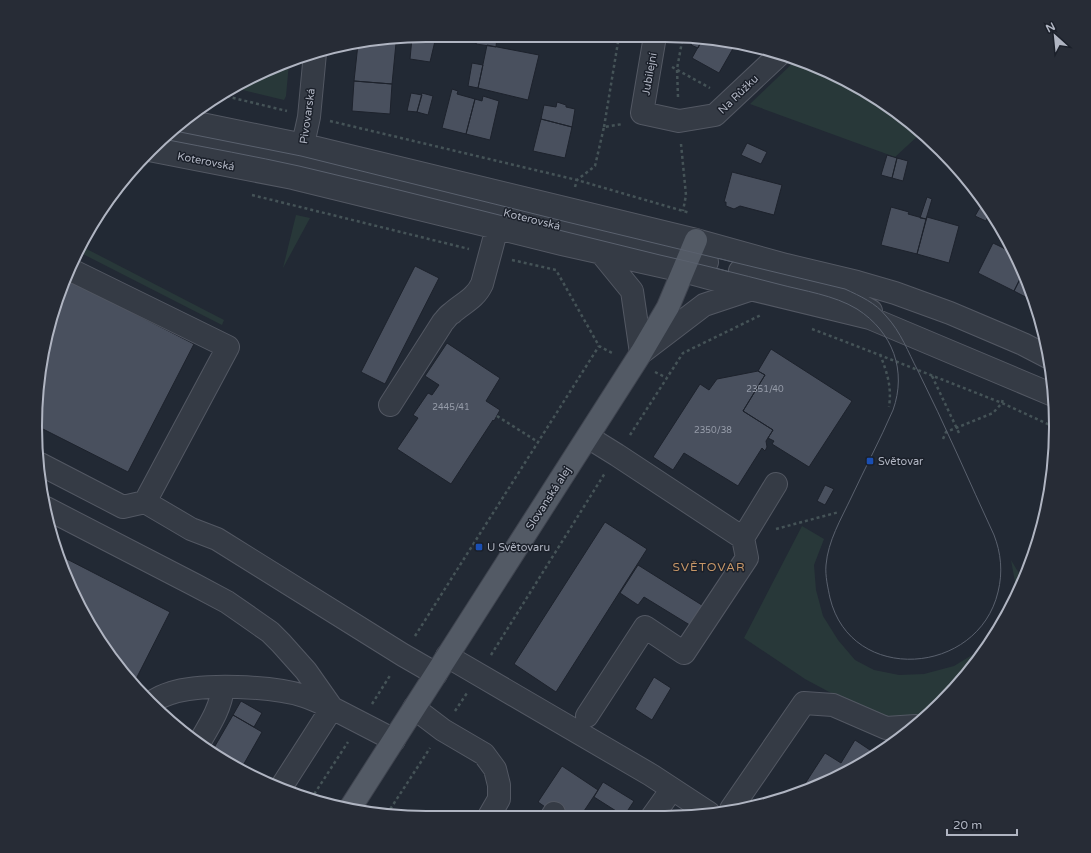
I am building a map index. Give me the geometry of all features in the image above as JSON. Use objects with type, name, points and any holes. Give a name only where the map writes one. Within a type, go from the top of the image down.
[{"type":"main road","name":"Slovanská alej","points":[[353,804],[638,358],[668,306],[690,256]]},
{"type":"street","name":"Jubilejní","points":[[642,113],[654,45]]},
{"type":"street","name":"Na Růžku","points":[[642,113],[679,121],[715,115],[775,58]]},
{"type":"street","name":"Pivovarská","points":[[299,161],[309,116],[314,59]]},
{"type":"street","name":"Koterovská","points":[[191,122],[299,161],[497,228],[601,253],[690,256]]},
{"type":"street","name":"Koterovská","points":[[174,136],[299,161],[569,210],[690,256]]},
{"type":"street","name":"Koterovská","points":[[159,151],[299,161],[690,256],[743,272],[841,294],[867,308],[886,324]]},
{"type":"street","points":[[390,405],[443,322],[452,312],[478,292],[482,284],[497,228]]},
{"type":"street","points":[[601,253],[632,290],[638,358]]},
{"type":"street","points":[[690,256],[752,289],[870,318],[1047,393]]},
{"type":"street","points":[[690,256],[786,265],[857,282],[895,293],[950,313],[1023,344],[1043,354]]},
{"type":"street","points":[[74,272],[228,347],[145,502]]},
{"type":"street","points":[[638,358],[704,305],[752,289]]},
{"type":"street","points":[[588,437],[617,454],[743,538]]},
{"type":"street","points":[[44,466],[122,507],[145,502],[191,529],[217,539],[436,674]]},
{"type":"street","points":[[587,716],[645,627],[684,653],[747,558],[743,538],[776,484]]},
{"type":"street","points":[[51,511],[227,602],[270,632],[306,671],[332,708]]},
{"type":"street","points":[[447,656],[651,775],[703,809]]},
{"type":"street","points":[[157,700],[170,693],[202,687],[251,688],[287,692],[304,696],[332,708],[394,740]]},
{"type":"street","points":[[201,738],[219,705],[223,687]]},
{"type":"street","points":[[734,805],[804,703],[833,705],[886,728],[905,727]]},
{"type":"street","points":[[283,784],[332,708]]},
{"type":"street","points":[[414,708],[442,730],[484,754],[495,769],[499,785],[499,799],[492,811]]},
{"type":"street","points":[[656,811],[672,789]]},
{"type":"path","points":[[569,210],[577,180],[595,166],[604,127],[618,42]]},
{"type":"path","points":[[654,45],[731,100]]},
{"type":"path","points":[[229,97],[577,180],[683,211]]},
{"type":"path","points":[[604,127],[626,124],[642,113]]},
{"type":"path","points":[[247,194],[334,217],[556,270]]},
{"type":"path","points":[[562,244],[556,270],[599,346],[638,358],[667,378]]},
{"type":"path","points":[[314,794],[599,346]]},
{"type":"path","points":[[880,354],[888,375],[891,395],[889,407]]},
{"type":"path","points":[[932,376],[959,434]]},
{"type":"path","points":[[943,439],[946,432],[992,413],[1002,403],[1049,425]]},
{"type":"path","points":[[497,416],[538,442]]},
{"type":"path","points":[[743,538],[839,512]]},
{"type":"shaded area","points":[[792,64],[812,71],[857,94],[899,121],[917,136],[895,157],[750,104]]},
{"type":"shaded area","points":[[289,67],[286,96],[284,100],[242,90]]},
{"type":"shaded area","points":[[296,215],[310,218],[283,268]]},
{"type":"shaded area","points":[[86,249],[224,320],[222,325],[83,254]]},
{"type":"shaded area","points":[[802,526],[824,539],[814,565],[816,590],[823,616],[838,640],[855,660],[874,670],[899,675],[924,674],[954,666],[975,653],[954,680],[914,719],[874,716],[805,679],[744,638]]},
{"type":"shaded area","points":[[1011,560],[1020,575],[1014,587],[1015,582]]},
{"type":"building","points":[[435,42],[430,62],[410,59],[412,43]]},
{"type":"building","points":[[476,42],[496,42],[496,47],[476,44]]},
{"type":"building","points":[[396,43],[392,84],[354,81],[358,48]]},
{"type":"building","points":[[692,43],[700,44],[698,48],[691,45]]},
{"type":"building","points":[[700,44],[733,48],[719,73],[692,58]]},
{"type":"building","points":[[487,45],[539,55],[528,100],[478,88]]},
{"type":"building","points":[[472,63],[483,65],[478,88],[468,86]]},
{"type":"building","points":[[354,81],[392,84],[390,114],[352,111]]},
{"type":"building","points":[[452,89],[458,91],[457,94],[475,99],[466,134],[442,128]]},
{"type":"building","points":[[411,93],[422,95],[417,112],[407,111]]},
{"type":"building","points":[[422,93],[433,96],[428,115],[417,112]]},
{"type":"building","points":[[483,96],[499,101],[490,140],[466,134],[475,99],[482,101]]},
{"type":"building","points":[[557,102],[566,105],[566,107],[575,109],[572,127],[541,119],[544,105],[556,107]]},
{"type":"building","points":[[541,119],[572,127],[565,158],[533,151]]},
{"type":"building","points":[[747,143],[767,152],[761,164],[741,155]]},
{"type":"building","points":[[887,155],[897,158],[892,178],[881,175]]},
{"type":"building","points":[[897,158],[908,161],[903,181],[892,178]]},
{"type":"building","points":[[732,172],[782,185],[774,215],[740,206],[734,209],[726,206],[726,202],[724,202]]},
{"type":"building","points":[[927,197],[932,199],[926,219],[920,218]]},
{"type":"building","points":[[891,207],[926,219],[917,254],[881,245]]},
{"type":"building","points":[[980,207],[987,218],[986,221],[975,216]]},
{"type":"building","points":[[927,217],[959,226],[949,263],[917,254]]},
{"type":"building","points":[[993,243],[1005,249],[1020,279],[1014,291],[978,273]]},
{"type":"building","points":[[415,266],[439,278],[385,384],[361,372]]},
{"type":"building","points":[[1020,279],[1027,298],[1014,291]]},
{"type":"building","points":[[70,281],[194,344],[128,472],[42,429],[45,376],[49,351],[62,303]]},
{"type":"building","points":[[447,343],[500,378],[486,401],[500,410],[451,484],[397,449],[418,418],[413,415],[428,393],[432,395],[439,385],[425,376]]},
{"type":"building","points":[[771,349],[852,401],[809,467],[772,444],[774,441],[768,438],[773,430],[743,411],[765,375],[758,371]]},
{"type":"building","points":[[758,371],[765,375],[743,411],[773,430],[766,441],[767,447],[765,451],[762,448],[738,486],[684,453],[673,470],[653,457],[700,384],[709,390],[717,379]]},
{"type":"building","points":[[825,485],[834,489],[825,505],[817,501]]},
{"type":"building","points":[[605,522],[647,549],[556,692],[514,664]]},
{"type":"building","points":[[65,558],[170,612],[136,679],[121,661],[94,619],[71,574]]},
{"type":"building","points":[[638,565],[705,607],[693,627],[644,597],[638,605],[620,593]]},
{"type":"building","points":[[654,677],[671,688],[652,720],[635,709]]},
{"type":"building","points":[[241,701],[262,713],[254,727],[233,715]]},
{"type":"building","points":[[233,715],[262,732],[244,764],[215,747]]},
{"type":"building","points":[[855,740],[871,750],[835,771],[804,785],[825,753],[841,763]]},
{"type":"building","points":[[562,766],[598,790],[584,811],[551,811],[538,802]]},
{"type":"building","points":[[603,782],[634,801],[627,811],[616,811],[594,797]]},
{"type":"tram line","points":[[170,140],[282,162],[705,265],[819,294],[839,300],[857,309],[880,329],[888,341],[894,354],[897,367],[897,395],[893,410],[839,522],[829,547],[826,569],[830,598],[842,626],[862,646],[887,656],[914,659],[942,654],[966,641],[986,620],[1000,585],[1000,556],[994,535],[938,412],[904,342],[882,311],[867,300],[845,289],[301,156],[179,132]]},
{"type":"place","name":"Světovar","points":[[870,461]]},
{"type":"place","name":"U Světovaru","points":[[479,547]]},
{"type":"district","name":"SVĚTOVAR","points":[[709,567]]}]
